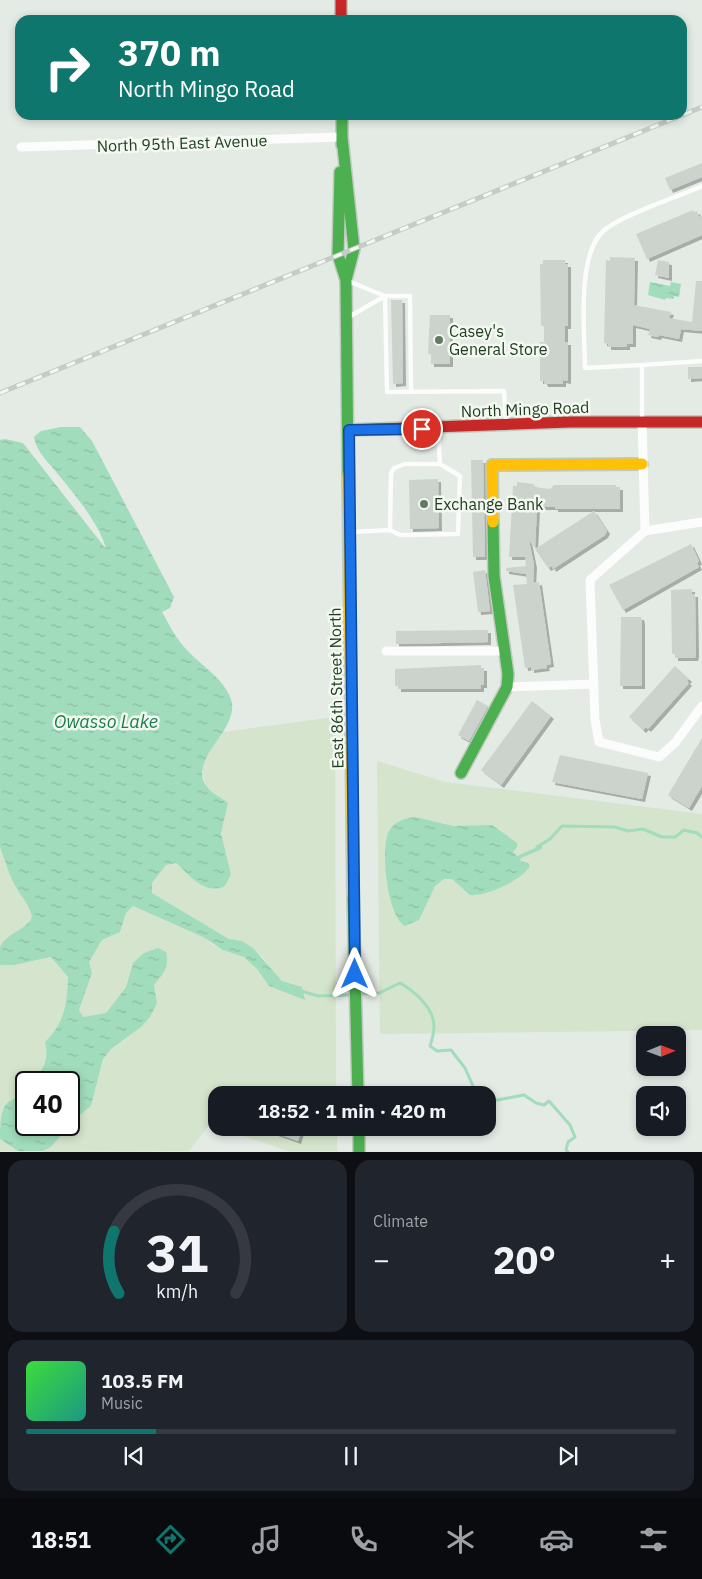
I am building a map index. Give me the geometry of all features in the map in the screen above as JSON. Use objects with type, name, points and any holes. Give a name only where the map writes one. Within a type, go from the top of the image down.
[{"type":"street","points":[[341,0],[341,15]]},
{"type":"street","name":"East 86th Street North","points":[[342,120],[337,247],[346,280]]},
{"type":"street","name":"East 86th Street North","points":[[342,138],[354,249],[346,280],[358,1086]]},
{"type":"street","name":"North 95th East Avenue","points":[[21,147],[342,138]]},
{"type":"street","points":[[642,421],[645,531]]},
{"type":"street","name":"North Mingo Road","points":[[349,430],[642,421],[702,422]]},
{"type":"street","points":[[461,773],[507,687],[508,674],[494,576],[492,465],[642,464]]},
{"type":"street","points":[[702,522],[645,531],[590,580],[595,720],[599,742],[626,751],[659,757],[675,742],[702,706]]},
{"type":"street","points":[[386,651],[505,651]]},
{"type":"street","points":[[507,687],[594,684]]},
{"type":"street","points":[[359,1136],[359,1152]]},
{"type":"lane","points":[[702,186],[606,229],[592,247],[585,284],[585,368],[702,361]]},
{"type":"lane","points":[[346,280],[385,296],[410,296],[412,392]]},
{"type":"lane","points":[[347,318],[385,296]]},
{"type":"lane","points":[[385,296],[386,392],[504,391],[506,426]]},
{"type":"lane","points":[[642,366],[642,421]]},
{"type":"lane","points":[[438,428],[440,464]]},
{"type":"lane","points":[[351,532],[390,530],[400,535],[458,534],[460,476],[440,464],[400,465],[391,473],[390,530]]},
{"type":"shaded area","points":[[335,717],[336,1086],[208,1086],[208,1127],[189,1151],[43,1152],[51,1147],[60,1136],[80,1136],[80,1115],[91,1106],[103,1059],[111,1049],[141,1027],[157,1003],[154,985],[133,963],[126,987],[106,1013],[83,1017],[79,1010],[92,973],[89,962],[102,940],[120,932],[126,913],[133,906],[203,937],[213,945],[244,957],[257,969],[269,986],[302,987],[282,981],[271,970],[264,958],[242,941],[229,939],[152,893],[152,883],[166,865],[176,863],[203,886],[216,889],[224,887],[228,864],[221,833],[224,820],[206,786],[202,769],[207,756],[223,732]]},
{"type":"shaded area","points":[[377,761],[445,782],[702,814],[702,1030],[686,1030],[686,1026],[636,1026],[636,1031],[380,1034]]},
{"type":"shaded area","points":[[0,847],[12,879],[28,905],[32,917],[0,949]]},
{"type":"shaded area","points":[[51,957],[68,977],[67,996],[61,1020],[52,1035],[45,1042],[46,1059],[43,1068],[41,1071],[15,1071],[15,1099],[3,1107],[0,1125],[0,965],[14,965]]},
{"type":"shaded area","points":[[244,1136],[337,1136],[337,1151],[288,1151]]},
{"type":"shaded area","points":[[0,1139],[18,1151],[0,1151]]},
{"type":"water","points":[[650,282],[670,286],[671,282],[681,284],[679,297],[674,296],[674,299],[666,298],[665,300],[648,295]]},
{"type":"water","name":"Owasso Lake","points":[[61,427],[80,427],[92,441],[174,597],[170,608],[162,612],[181,644],[219,680],[225,687],[232,703],[227,725],[207,756],[202,777],[209,789],[228,803],[221,833],[231,875],[224,887],[209,888],[197,882],[176,863],[166,865],[152,883],[152,893],[229,939],[242,941],[253,948],[282,981],[302,987],[305,1000],[269,986],[257,969],[244,957],[223,950],[203,937],[133,906],[126,913],[120,932],[102,940],[89,962],[92,973],[79,1010],[83,1017],[106,1013],[126,987],[133,963],[144,953],[158,948],[166,952],[167,962],[163,973],[154,985],[157,1003],[150,1017],[141,1027],[111,1049],[103,1059],[91,1106],[80,1115],[80,1071],[41,1071],[46,1059],[45,1042],[52,1035],[64,1012],[68,977],[51,957],[14,965],[0,965],[0,948],[3,943],[25,926],[32,917],[28,905],[12,879],[0,847],[0,440],[5,439],[23,443],[106,549],[93,520],[37,447],[34,437],[41,431]]},
{"type":"water","points":[[415,817],[453,826],[492,825],[517,843],[517,847],[513,852],[517,856],[542,845],[542,849],[521,858],[520,861],[528,863],[530,866],[520,877],[485,893],[470,895],[452,879],[444,879],[435,886],[419,920],[405,926],[399,920],[394,910],[390,896],[385,866],[386,840],[389,831],[394,825],[400,821]]},
{"type":"water","name":"Owasso Lake","points":[[15,1098],[15,1136],[60,1136],[51,1147],[43,1151],[18,1151],[0,1139],[4,1107]]},
{"type":"building","points":[[702,163],[702,177],[670,190],[665,178]]},
{"type":"building","points":[[693,210],[694,212],[697,211],[699,217],[702,216],[702,235],[647,259],[636,234]]},
{"type":"building","points":[[610,257],[635,258],[634,305],[671,312],[669,318],[692,322],[696,281],[702,281],[702,331],[681,329],[679,339],[648,335],[650,329],[633,325],[633,344],[627,344],[627,347],[608,347],[608,344],[604,343],[606,260],[610,261]]},
{"type":"building","points":[[543,260],[565,260],[565,264],[568,264],[568,326],[565,326],[565,342],[568,342],[568,381],[563,380],[563,384],[545,384],[544,381],[540,381],[540,342],[544,342],[544,326],[541,326],[540,264],[543,264]]},
{"type":"building","points":[[658,260],[669,262],[669,278],[655,275]]},
{"type":"building","points":[[391,300],[402,300],[403,383],[393,384]]},
{"type":"building","name":"Casey's General Store","points":[[430,315],[450,315],[450,364],[431,364],[431,354],[428,354]]},
{"type":"building","points":[[688,367],[702,367],[702,378],[688,379]]},
{"type":"building","points":[[471,460],[483,460],[485,557],[473,557]]},
{"type":"building","name":"Exchange Bank","points":[[438,479],[439,528],[410,529],[409,480]]},
{"type":"building","points":[[517,482],[534,484],[534,487],[550,489],[554,485],[616,485],[616,487],[620,487],[620,509],[555,509],[555,507],[537,507],[535,548],[529,540],[534,565],[533,583],[539,582],[551,664],[546,665],[547,668],[531,670],[531,667],[525,668],[513,585],[527,584],[526,574],[506,571],[506,568],[526,566],[525,557],[509,557],[513,486],[517,486]]},
{"type":"building","points":[[594,511],[607,531],[605,535],[553,569],[552,566],[548,568],[535,549]]},
{"type":"building","points":[[691,544],[699,561],[697,563],[699,567],[623,610],[609,585]]},
{"type":"building","points":[[485,570],[490,611],[478,612],[473,572]]},
{"type":"building","points":[[692,589],[692,594],[695,594],[696,654],[695,658],[675,658],[675,654],[672,654],[671,590]]},
{"type":"building","points":[[621,617],[641,617],[642,686],[620,686]]},
{"type":"building","points":[[488,630],[488,642],[396,644],[396,631]]},
{"type":"building","points":[[481,665],[481,668],[484,668],[484,685],[481,685],[481,689],[398,689],[398,686],[395,686],[395,669]]},
{"type":"building","points":[[675,666],[689,679],[687,681],[689,683],[648,729],[646,727],[643,730],[629,717]]},
{"type":"building","points":[[477,700],[488,706],[469,741],[458,735]]},
{"type":"building","points":[[532,701],[551,716],[501,785],[481,770]]},
{"type":"building","points":[[702,738],[702,786],[689,808],[668,795]]},
{"type":"building","points":[[560,755],[648,773],[642,799],[552,782]]},
{"type":"building","points":[[284,1136],[300,1136],[298,1141]]},
{"type":"waterway","points":[[537,847],[550,839],[562,826],[615,827],[628,831],[643,829],[662,837],[675,837],[684,830],[697,833],[702,837]]},
{"type":"waterway","points":[[358,994],[379,993],[400,983],[417,995],[427,1007],[433,1019],[434,1031],[430,1046],[437,1051],[451,1050],[465,1068],[473,1086]]},
{"type":"waterway","points":[[301,991],[318,996],[351,995]]},
{"type":"waterway","points":[[496,1100],[524,1095],[536,1103],[544,1105],[549,1101],[570,1125],[575,1137],[568,1142],[566,1150],[568,1152]]},
{"type":"railway","points":[[687,113],[702,107]]},
{"type":"railway","points":[[0,393],[670,120]]},
{"type":"traffic: fast","points":[[342,120],[342,145]]},
{"type":"traffic: fast","points":[[342,137],[354,249],[346,280],[348,475]]},
{"type":"traffic: fast","points":[[340,172],[338,255],[346,280]]},
{"type":"traffic: fast","points":[[461,773],[507,687],[508,674],[494,576],[493,522]]},
{"type":"traffic: fast","points":[[353,897],[358,1086]]},
{"type":"traffic: fast","points":[[359,1136],[359,1152]]},
{"type":"traffic: slow","points":[[493,522],[492,465],[642,464]]},
{"type":"traffic: slow","points":[[348,475],[353,897]]},
{"type":"traffic: jam","points":[[341,0],[341,15]]},
{"type":"traffic: jam","points":[[349,430],[570,422],[702,422]]},
{"type":"place","name":"Casey's General Store","points":[[439,340]]},
{"type":"place","name":"Exchange Bank","points":[[424,504]]},
{"type":"route","points":[[355,974],[349,430],[422,429]]}]
